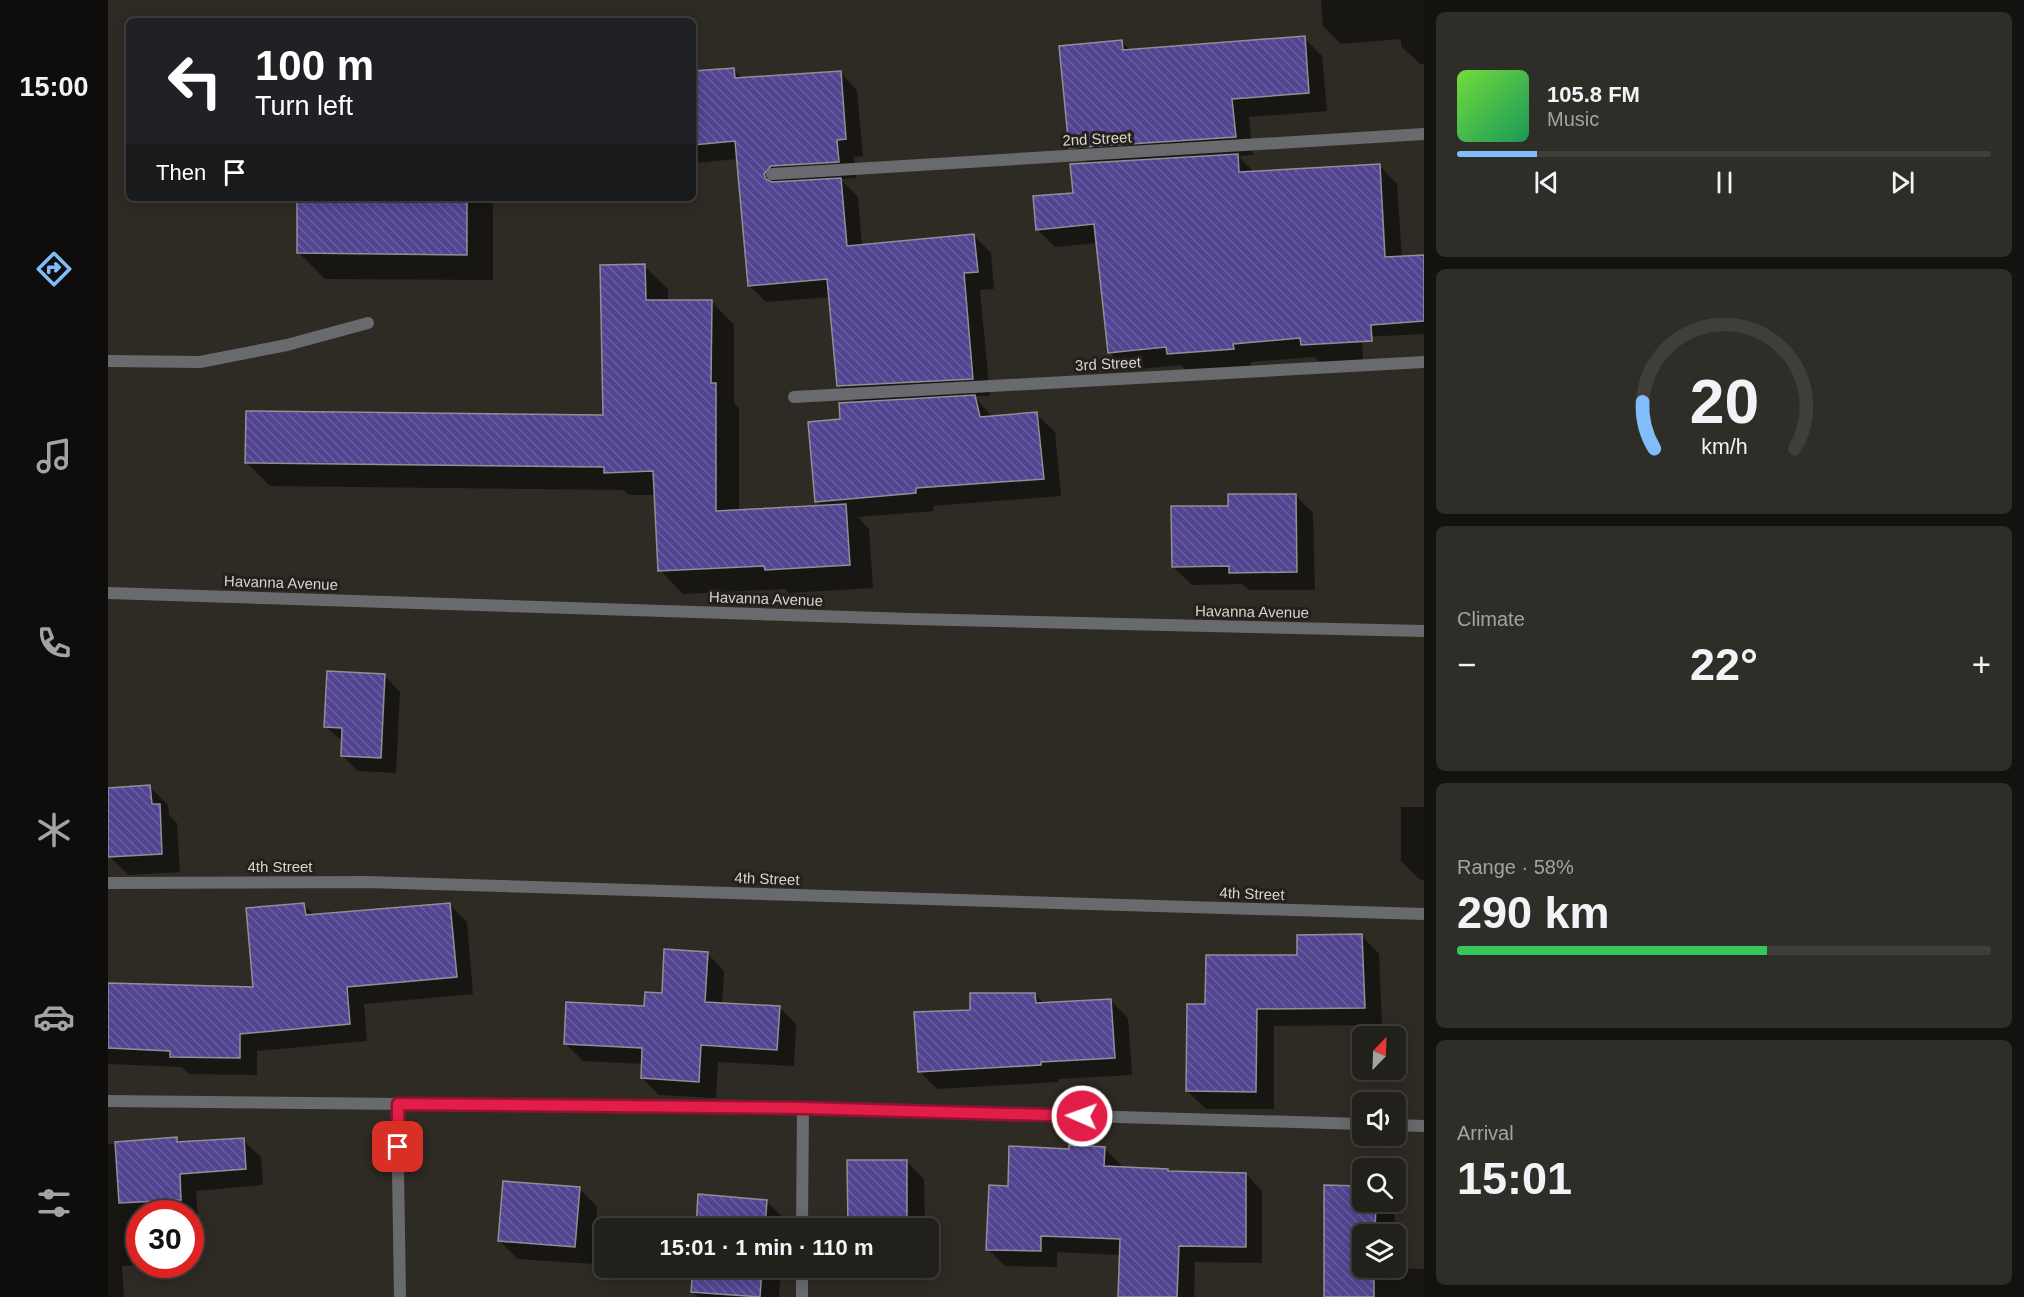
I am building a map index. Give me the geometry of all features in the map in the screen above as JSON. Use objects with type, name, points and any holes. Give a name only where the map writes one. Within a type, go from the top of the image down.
[{"type":"street","name":"2nd Street","points":[[772,174],[1424,134]]},
{"type":"street","points":[[108,361],[200,362],[287,345],[368,323]]},
{"type":"street","name":"3rd Street","points":[[794,397],[1424,362]]},
{"type":"street","name":"Havanna Avenue","points":[[108,593],[911,619],[1424,630]]},
{"type":"street","name":"4th Street","points":[[108,884],[366,882],[1424,914]]},
{"type":"street","points":[[108,1101],[802,1108],[1352,1125]]},
{"type":"street","points":[[398,1104],[400,1297]]},
{"type":"street","points":[[802,1108],[802,1218]]},
{"type":"street","points":[[1406,1125],[1424,1126]]},
{"type":"street","points":[[802,1278],[802,1297]]},
{"type":"building","points":[[1305,36],[1309,93],[1232,99],[1236,137],[1069,148],[1059,46],[1122,40],[1123,50]]},
{"type":"building","points":[[734,68],[735,78],[841,71],[846,139],[837,140],[839,162],[771,166],[764,174],[766,179],[772,182],[841,178],[847,246],[974,234],[978,272],[964,273],[973,379],[837,386],[827,279],[748,286],[735,141],[696,145],[696,71]]},
{"type":"building","points":[[1238,154],[1239,172],[1380,164],[1385,257],[1424,255],[1424,321],[1371,325],[1372,341],[1301,345],[1300,338],[1233,344],[1234,349],[1167,354],[1166,347],[1108,353],[1094,224],[1036,230],[1033,196],[1073,193],[1070,164]]},
{"type":"building","points":[[297,201],[467,201],[467,255],[297,253]]},
{"type":"building","points":[[645,264],[646,300],[712,300],[711,383],[716,383],[716,511],[846,504],[850,565],[765,570],[764,566],[658,571],[653,471],[604,473],[604,467],[245,463],[246,411],[603,415],[600,265]]},
{"type":"building","points":[[975,395],[980,417],[1037,412],[1044,479],[916,488],[916,493],[815,502],[808,422],[840,419],[839,403]]},
{"type":"building","points":[[1228,494],[1296,494],[1297,572],[1229,573],[1229,566],[1172,567],[1171,506],[1228,506]]},
{"type":"building","points":[[327,671],[385,674],[381,758],[341,756],[342,728],[324,727]]},
{"type":"building","points":[[150,785],[152,804],[160,804],[162,854],[108,857],[108,788]]},
{"type":"building","points":[[304,903],[306,915],[450,903],[457,977],[347,987],[350,1024],[240,1034],[240,1058],[170,1057],[170,1051],[108,1048],[108,983],[253,987],[246,908]]},
{"type":"building","points":[[1362,934],[1365,1008],[1257,1009],[1256,1092],[1186,1091],[1187,1004],[1205,1004],[1206,955],[1297,955],[1297,935]]},
{"type":"building","points":[[664,949],[708,952],[705,1002],[780,1006],[777,1050],[701,1045],[699,1082],[641,1078],[642,1048],[564,1044],[566,1002],[644,1006],[645,992],[662,993]]},
{"type":"building","points":[[970,993],[1035,993],[1036,1003],[1111,999],[1115,1058],[918,1072],[914,1012],[970,1010]]},
{"type":"building","points":[[177,1137],[177,1142],[244,1138],[246,1169],[180,1174],[181,1200],[126,1200],[126,1203],[119,1203],[115,1142]]},
{"type":"building","points":[[1069,1145],[1105,1147],[1104,1166],[1168,1169],[1168,1171],[1246,1173],[1246,1247],[1179,1246],[1177,1297],[1118,1297],[1120,1239],[1041,1236],[1041,1251],[986,1250],[989,1185],[1008,1186],[1009,1146],[1069,1149]]},
{"type":"building","points":[[847,1160],[907,1160],[907,1218],[848,1218]]},
{"type":"building","points":[[503,1181],[580,1187],[575,1247],[498,1241]]},
{"type":"building","points":[[1324,1185],[1352,1186],[1352,1212],[1376,1212],[1375,1224],[1352,1224],[1352,1278],[1374,1278],[1374,1297],[1324,1297]]},
{"type":"building","points":[[698,1194],[767,1200],[766,1218],[697,1218]]},
{"type":"building","points":[[692,1278],[761,1278],[760,1297],[691,1292]]},
{"type":"route","points":[[398,1147],[398,1104],[802,1108],[1082,1116]]}]
